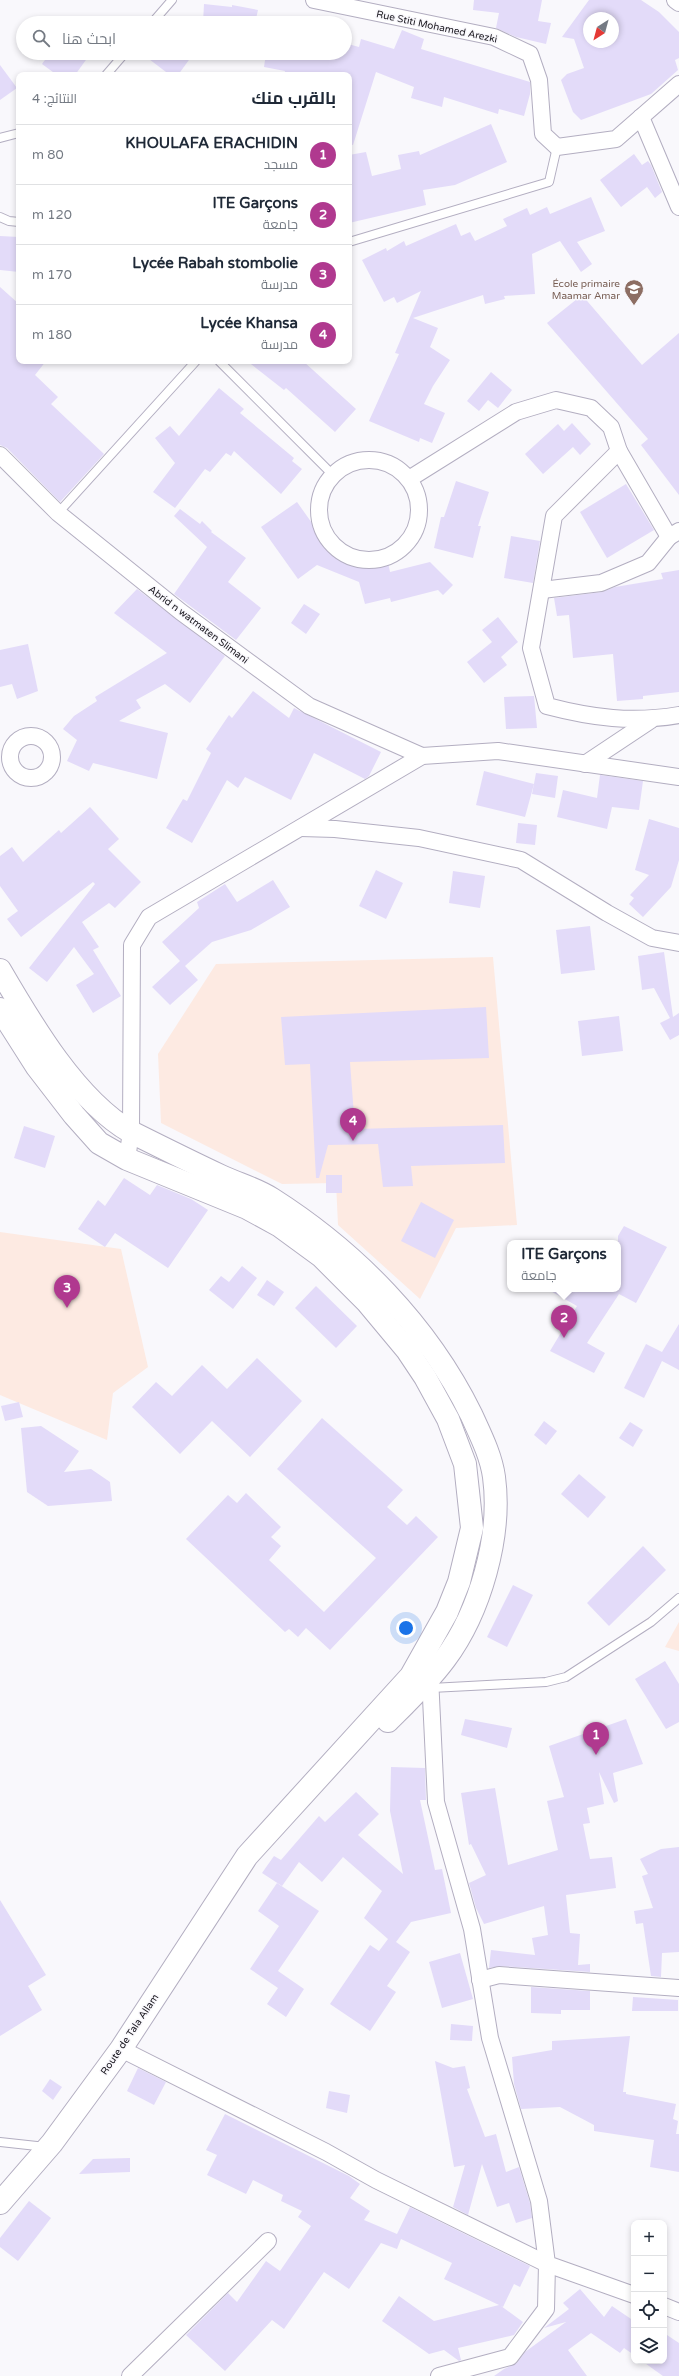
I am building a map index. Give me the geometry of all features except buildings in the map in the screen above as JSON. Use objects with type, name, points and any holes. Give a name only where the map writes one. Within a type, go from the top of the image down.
[{"type":"main road","points":[[0,970],[54,1056],[91,1102],[115,1123],[270,1198],[340,1248],[397,1304],[433,1348],[464,1401],[482,1438],[494,1477],[494,1513],[491,1550],[482,1584],[468,1619],[446,1658],[427,1675]]},
{"type":"main road","points":[[0,1010],[37,1067],[74,1115],[100,1143],[127,1159],[247,1208],[280,1226],[321,1256],[367,1302],[407,1350],[425,1377],[448,1419],[465,1464],[472,1528],[459,1582],[447,1612],[427,1675]]},
{"type":"main road","name":"Route de Tala Allam","points":[[0,2203],[49,2147],[121,2049],[247,1856],[411,1676],[427,1675]]},
{"type":"street","name":"Rue Stiti Mohamed Arezki","points":[[314,0],[494,37],[530,54],[539,80],[543,134],[557,147]]},
{"type":"street","points":[[675,0],[679,3]]},
{"type":"street","points":[[557,147],[616,139],[679,84]]},
{"type":"street","points":[[641,117],[679,207]]},
{"type":"street","points":[[409,479],[516,412],[556,400],[590,408],[611,427],[619,451],[674,534],[648,563],[601,583],[542,590]]},
{"type":"street","points":[[619,451],[554,516],[531,648],[547,706],[585,716],[651,720],[679,715]]},
{"type":"street","name":"Abrid n watmaten Slimani","points":[[0,455],[58,513],[181,612],[309,706],[422,756]]},
{"type":"street","points":[[372,460],[388,463],[402,471],[409,479],[418,499],[420,515],[416,530],[407,544],[394,555],[377,560],[360,560],[344,554],[330,543],[322,528],[318,510],[321,494],[333,475],[341,467],[356,461],[372,460]]},
{"type":"street","points":[[585,764],[651,720]]},
{"type":"street","points":[[127,1159],[131,1132],[132,946],[149,917],[422,756],[498,751],[679,778]]},
{"type":"street","points":[[301,828],[335,829],[419,838],[521,860],[607,913],[652,938],[679,943]]},
{"type":"street","points":[[427,1675],[436,1802],[472,1929],[490,2038],[539,2200],[547,2264],[546,2309],[510,2357],[439,2376]]},
{"type":"street","points":[[480,1980],[499,1975],[679,1988]]},
{"type":"street","points":[[121,2049],[326,2152],[376,2180],[547,2264],[631,2294]]},
{"type":"street","points":[[130,2376],[268,2241]]},
{"type":"street","points":[[667,2307],[679,2312]]},
{"type":"lane","points":[[158,16],[172,0]]},
{"type":"lane","points":[[109,72],[119,60]]},
{"type":"lane","points":[[0,138],[16,134]]},
{"type":"lane","points":[[352,241],[549,182],[557,147]]},
{"type":"lane","points":[[0,217],[9,221],[16,222]]},
{"type":"lane","points":[[58,513],[193,364]]},
{"type":"lane","points":[[222,364],[333,475]]},
{"type":"lane","points":[[427,1675],[546,1682],[566,1677],[651,1622],[679,1598]]},
{"type":"lane","points":[[0,2142],[49,2147]]},
{"type":"shaded area","points":[[493,957],[517,1225],[456,1228],[420,1299],[338,1225],[336,1183],[282,1184],[161,1123],[158,1054],[216,964]]},
{"type":"shaded area","points":[[0,1232],[121,1249],[148,1367],[113,1393],[107,1440],[0,1395]]},
{"type":"shaded area","points":[[679,1622],[679,1651],[665,1647]]},
{"type":"place","name":"École primaire Maamar Amar","points":[[634,306]]},
{"type":"place","name":"Lycée Khansa","points":[[353,1141]]},
{"type":"place","name":"Lycée Rabah stombolie","points":[[67,1308]]},
{"type":"place","name":"ITE Garçons","points":[[564,1338]]},
{"type":"place","name":"KHOULAFA ERACHIDIN","points":[[596,1755]]}]
